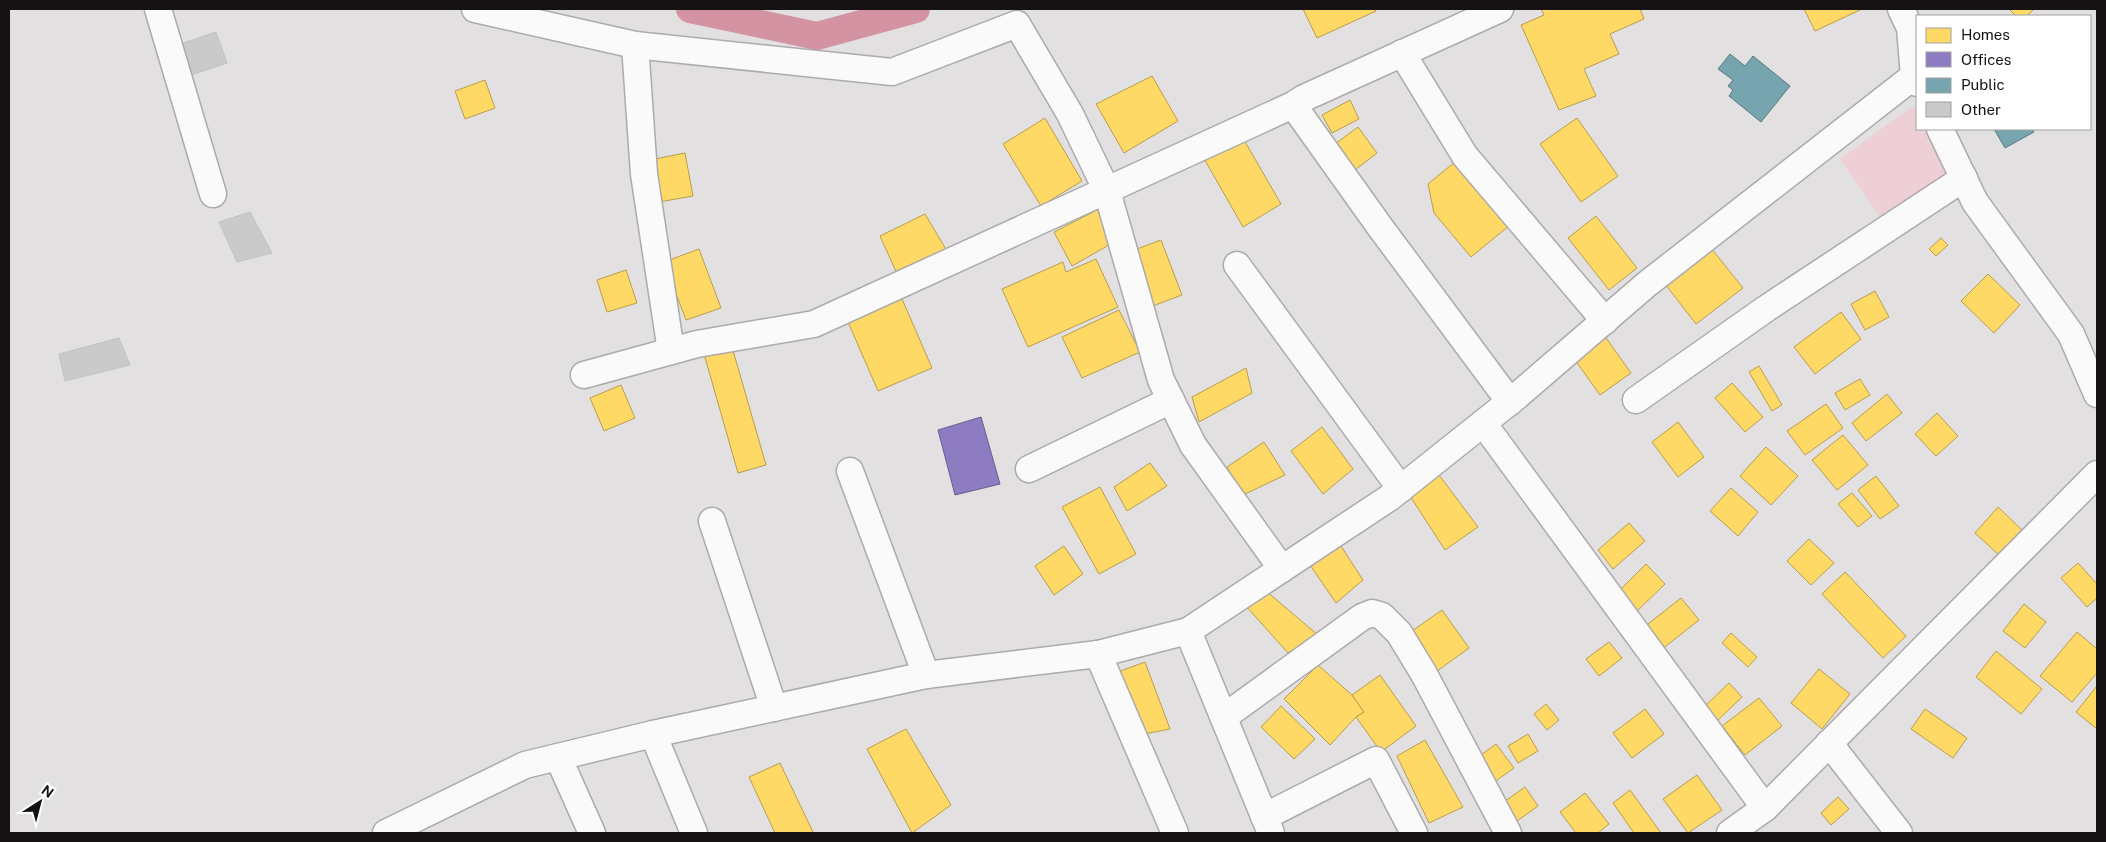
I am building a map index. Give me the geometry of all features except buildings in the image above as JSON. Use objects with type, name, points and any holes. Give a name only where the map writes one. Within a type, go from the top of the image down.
[{"type":"street","points":[[158,9],[213,194]]},
{"type":"street","points":[[474,9],[634,45],[892,72],[1022,16],[1107,191],[1161,380],[1193,445],[1282,569]]},
{"type":"street","points":[[584,375],[696,344],[814,324],[1500,9]]},
{"type":"street","points":[[386,833],[525,765],[653,734],[926,675],[1098,654],[1188,630],[1400,489],[1510,402],[1648,284],[1915,79],[1910,28],[1902,9]]},
{"type":"street","points":[[634,45],[644,174],[672,351]]},
{"type":"street","points":[[1402,53],[1465,156],[1605,320]]},
{"type":"street","points":[[1293,105],[1380,227],[1510,402]]},
{"type":"street","points":[[1940,130],[1975,202],[2070,334],[2097,394]]},
{"type":"street","points":[[1636,400],[1767,308],[1964,178]]},
{"type":"street","points":[[1237,264],[1400,489]]},
{"type":"street","points":[[1029,469],[1171,400]]},
{"type":"street","points":[[1483,423],[1751,824],[2097,474]]},
{"type":"street","points":[[850,471],[926,675]]},
{"type":"street","points":[[712,521],[774,708]]},
{"type":"street","points":[[1224,717],[1362,617],[1372,614],[1382,616],[1399,633],[1424,674],[1508,833]]},
{"type":"street","points":[[1188,630],[1267,825],[1376,760],[1414,833]]},
{"type":"street","points":[[1098,654],[1176,833]]},
{"type":"street","points":[[653,734],[694,833]]},
{"type":"street","points":[[1829,744],[1899,833]]},
{"type":"street","points":[[558,757],[592,833]]},
{"type":"shaded area","points":[[1913,106],[1916,111],[1916,130],[1928,130],[1955,170],[1885,224],[1840,159]]},
{"type":"waterway","points":[[690,9],[817,36],[916,9]]}]
